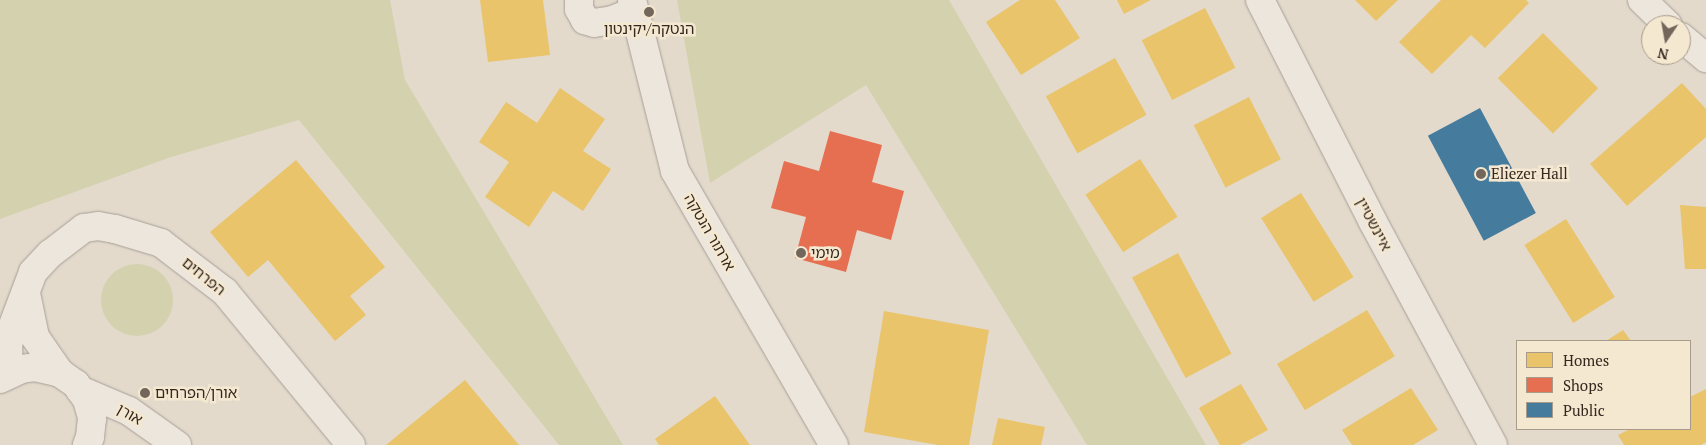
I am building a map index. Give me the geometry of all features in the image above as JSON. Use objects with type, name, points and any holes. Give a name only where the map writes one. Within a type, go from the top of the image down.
[{"type":"street","points":[[578,0],[579,9],[584,20],[594,23],[613,20],[633,6]]},
{"type":"street","name":"איינשטיין","points":[[1260,0],[1373,222],[1493,445]]},
{"type":"street","points":[[1642,0],[1658,15]]},
{"type":"street","name":"ארתור הנטקה","points":[[633,6],[675,171],[834,445]]},
{"type":"street","points":[[1691,45],[1706,58]]},
{"type":"street","name":"הפרחים","points":[[5,376],[10,333],[33,272],[50,254],[84,228],[98,226],[115,229],[161,243],[225,292],[351,445]]},
{"type":"street","points":[[26,293],[35,337],[87,400],[92,418],[87,445]]},
{"type":"street","name":"אורן","points":[[5,376],[35,367],[70,381],[129,411],[177,445]]},
{"type":"shaded area","points":[[0,0],[390,0],[405,80],[623,445],[559,445],[299,120],[171,157],[0,219]]},
{"type":"shaded area","points":[[677,0],[949,0],[1206,445],[1087,445],[866,85],[710,183]]},
{"type":"shaded area","points":[[137,264],[157,270],[167,280],[173,300],[167,320],[157,330],[137,336],[117,330],[107,320],[101,300],[107,280],[117,270]]},
{"type":"building: Homes","points":[[480,0],[543,0],[550,55],[488,62]]},
{"type":"building: Homes","points":[[1020,0],[1055,0],[1080,38],[1021,75],[986,22]]},
{"type":"building: Homes","points":[[1117,0],[1151,0],[1124,14]]},
{"type":"building: Homes","points":[[1355,0],[1398,0],[1376,21]]},
{"type":"building: Homes","points":[[1441,0],[1526,0],[1529,3],[1485,48],[1471,35],[1432,74],[1399,42]]},
{"type":"building: Homes","points":[[1205,8],[1235,68],[1172,100],[1142,40]]},
{"type":"building: Homes","points":[[1543,33],[1598,88],[1553,133],[1498,78]]},
{"type":"building: Homes","points":[[1115,58],[1147,115],[1077,153],[1046,96]]},
{"type":"building: Homes","points":[[1682,83],[1706,109],[1706,137],[1627,206],[1590,164]]},
{"type":"building: Homes","points":[[560,88],[605,119],[583,151],[611,169],[583,211],[553,191],[529,227],[485,197],[509,162],[479,142],[506,102],[537,123]]},
{"type":"building: Homes","points":[[1249,97],[1281,159],[1226,188],[1194,125]]},
{"type":"building: Homes","points":[[1140,159],[1178,217],[1123,252],[1085,194]]},
{"type":"building: Homes","points":[[296,160],[385,267],[350,296],[366,315],[335,341],[268,260],[248,277],[210,232]]},
{"type":"building: Homes","points":[[1301,193],[1353,277],[1314,302],[1261,218]]},
{"type":"building: Homes","points":[[1680,205],[1706,207],[1706,269],[1685,269]]},
{"type":"building: Homes","points":[[1566,219],[1615,297],[1573,323],[1524,245]]},
{"type":"building: Homes","points":[[1178,253],[1232,354],[1186,378],[1132,277]]},
{"type":"building: Homes","points":[[1367,310],[1395,356],[1305,410],[1277,364]]},
{"type":"building: Homes","points":[[884,311],[989,330],[969,445],[938,445],[864,432]]},
{"type":"building: Homes","points":[[1623,330],[1630,340],[1608,340]]},
{"type":"building: Homes","points":[[465,380],[519,445],[386,445]]},
{"type":"building: Homes","points":[[1241,384],[1268,430],[1240,445],[1220,445],[1199,408]]},
{"type":"building: Homes","points":[[1411,388],[1438,430],[1413,445],[1352,445],[1342,430]]},
{"type":"building: Homes","points":[[1706,389],[1706,442],[1701,445],[1624,445],[1618,435],[1628,430],[1691,430],[1691,396]]},
{"type":"building: Homes","points":[[715,396],[750,445],[659,445],[655,439]]},
{"type":"building: Homes","points":[[998,418],[1045,427],[1041,445],[992,445]]},
{"type":"building: Shops","points":[[830,131],[882,145],[872,182],[904,191],[891,240],[857,230],[846,272],[795,258],[806,217],[771,208],[784,161],[819,171]]},
{"type":"building: Public","name":"Eliezer Hall","points":[[1480,108],[1536,213],[1484,241],[1428,136]]},
{"type":"place","name":"הנטקה/יקינטון","points":[[649,12]]},
{"type":"place","name":"Eliezer Hall","points":[[1481,174]]},
{"type":"place","name":"מימי","points":[[801,253]]},
{"type":"place","name":"אורן/הפרחים","points":[[145,393]]}]
